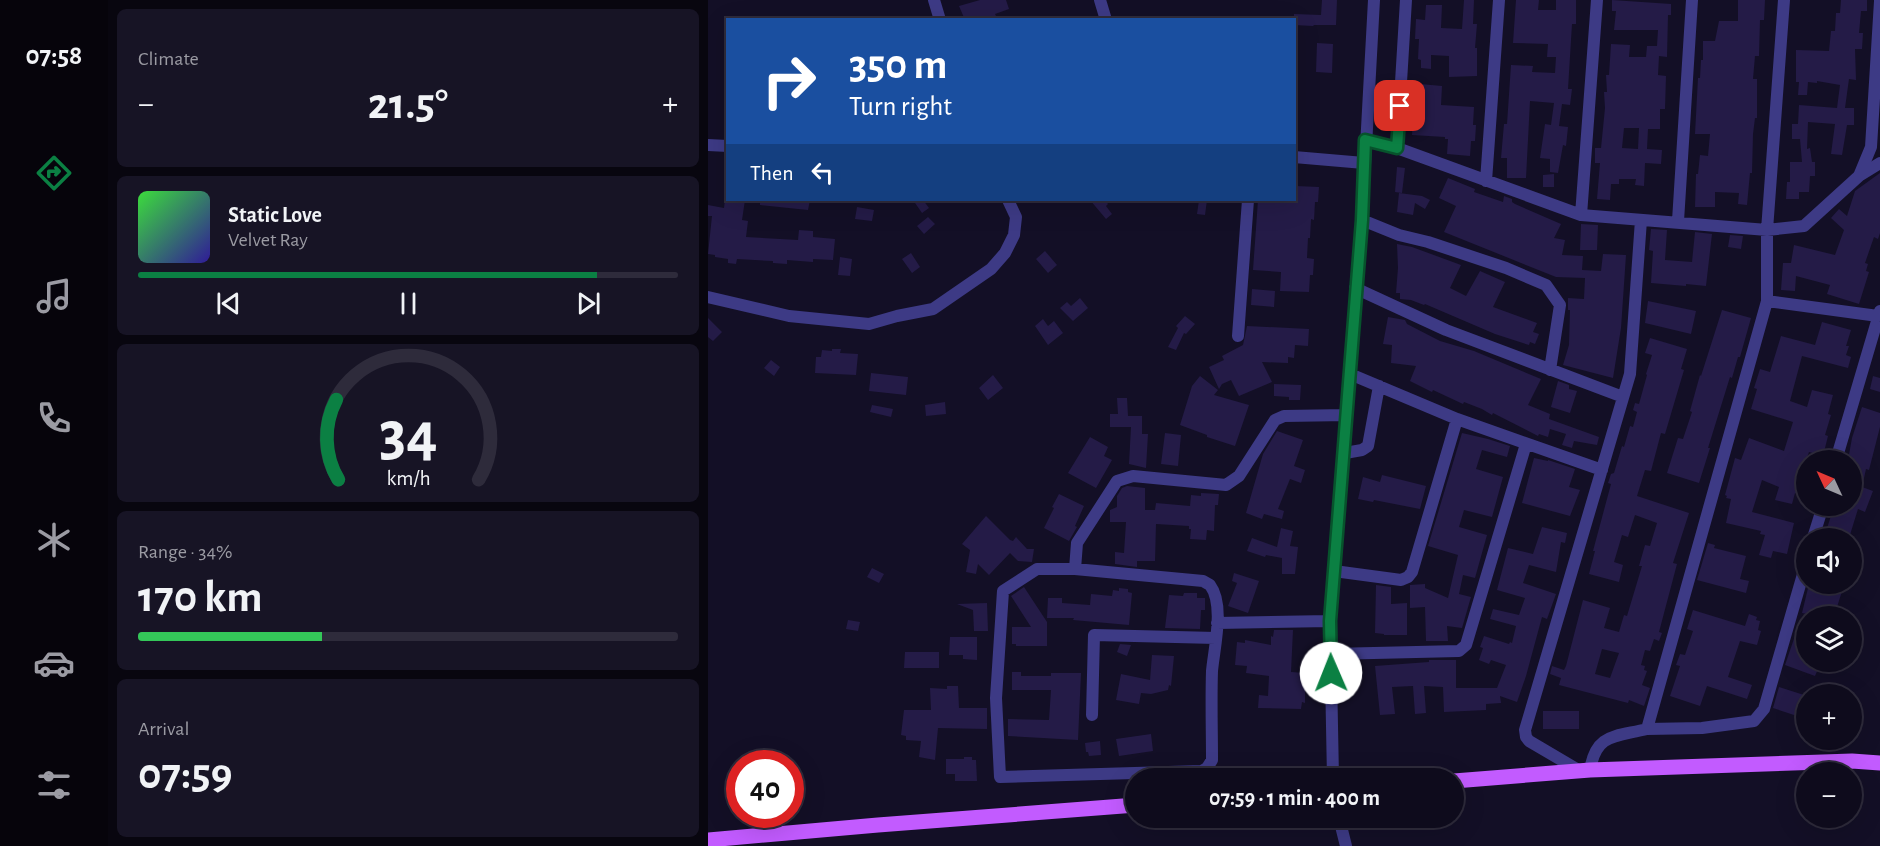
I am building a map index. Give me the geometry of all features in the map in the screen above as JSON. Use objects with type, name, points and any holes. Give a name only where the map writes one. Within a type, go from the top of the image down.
[{"type":"main road","points":[[1464,780],[1585,771],[1852,761],[1880,763]]},
{"type":"main road","points":[[708,840],[1125,806]]},
{"type":"street","points":[[934,0],[939,18]]},
{"type":"street","points":[[1100,0],[1105,18]]},
{"type":"street","points":[[1333,768],[1330,621],[1362,220],[1374,0]]},
{"type":"street","points":[[1397,148],[1406,0]]},
{"type":"street","points":[[1486,181],[1499,0]]},
{"type":"street","points":[[1581,215],[1597,0]]},
{"type":"street","points":[[1678,221],[1692,0]]},
{"type":"street","points":[[1647,729],[1767,301],[1767,230],[1784,0]]},
{"type":"street","points":[[1860,176],[1871,147],[1880,1]]},
{"type":"street","points":[[1365,140],[1397,148],[1581,215],[1678,221],[1767,230],[1804,226],[1860,176],[1880,163]]},
{"type":"street","points":[[708,145],[726,146]]},
{"type":"street","points":[[1296,158],[1364,163]]},
{"type":"street","points":[[708,297],[789,316],[869,324],[933,309],[991,269],[1005,253],[1014,235],[1016,217],[1008,201]]},
{"type":"street","points":[[1238,336],[1248,201]]},
{"type":"street","points":[[1641,219],[1630,374],[1525,730],[1526,737],[1529,741],[1585,771],[1593,753],[1605,739],[1647,729],[1702,728],[1754,721],[1764,709],[1797,594]]},
{"type":"street","points":[[1362,220],[1398,235],[1428,242],[1506,268],[1546,285],[1560,304],[1550,370]]},
{"type":"street","points":[[1356,288],[1446,330],[1623,397]]},
{"type":"street","points":[[1767,301],[1879,314],[1839,450]]},
{"type":"street","points":[[1350,374],[1457,419],[1602,470]]},
{"type":"street","points":[[1345,453],[1362,450],[1368,446],[1379,386]]},
{"type":"street","points":[[1075,569],[1077,543],[1117,481],[1133,476],[1226,485],[1239,476],[1275,420],[1284,416],[1347,415]]},
{"type":"street","points":[[1334,572],[1401,580],[1408,577],[1412,572],[1457,419]]},
{"type":"street","points":[[1331,654],[1459,651],[1466,645],[1526,444]]},
{"type":"street","points":[[1037,569],[1075,569],[1207,582],[1215,592],[1217,623],[1212,671],[1212,760],[1207,768],[1202,771],[1000,777],[996,698],[1003,591],[1037,569]]},
{"type":"street","points":[[1217,623],[1330,621]]},
{"type":"street","points":[[1092,715],[1094,635],[1216,638]]},
{"type":"street","points":[[1342,828],[1346,846]]},
{"type":"building","points":[[980,0],[1006,0],[1009,9],[995,14],[997,18],[964,18],[959,6]]},
{"type":"building","points":[[1322,0],[1337,0],[1336,25],[1296,25],[1296,18],[1294,18],[1294,14],[1321,15]]},
{"type":"building","points":[[1464,0],[1474,0],[1473,24],[1477,24],[1475,48],[1477,48],[1477,76],[1449,77],[1449,56],[1431,55],[1431,69],[1421,68],[1421,60],[1418,59],[1419,39],[1415,39],[1416,19],[1425,20],[1426,5],[1442,5],[1441,28],[1462,29]]},
{"type":"building","points":[[1516,0],[1539,0],[1538,10],[1556,10],[1556,0],[1576,0],[1576,24],[1572,24],[1568,89],[1572,89],[1570,105],[1562,104],[1559,126],[1568,127],[1566,146],[1563,145],[1558,173],[1550,172],[1550,159],[1540,158],[1545,124],[1551,125],[1554,103],[1530,101],[1526,178],[1507,178],[1507,158],[1501,158],[1504,124],[1507,124],[1511,65],[1533,66],[1532,72],[1555,73],[1556,57],[1547,57],[1548,44],[1513,43]]},
{"type":"building","points":[[1612,0],[1671,4],[1671,15],[1668,15],[1667,57],[1659,56],[1658,75],[1666,76],[1665,109],[1660,109],[1660,129],[1648,129],[1647,149],[1662,150],[1661,164],[1645,163],[1644,186],[1635,185],[1636,179],[1619,179],[1619,184],[1611,184],[1610,200],[1597,199],[1600,163],[1595,163],[1595,148],[1601,148],[1605,108],[1604,92],[1607,92],[1606,75],[1609,75],[1611,44],[1630,45],[1629,57],[1646,57],[1647,46],[1657,46],[1658,30],[1614,30],[1616,11],[1612,11]],"holes":[[[1624,128],[1639,128],[1638,149],[1622,148]]]},
{"type":"building","points":[[1738,0],[1765,0],[1764,20],[1760,20],[1759,56],[1755,56],[1753,79],[1757,79],[1757,118],[1755,118],[1753,134],[1752,173],[1750,173],[1747,205],[1738,204],[1739,193],[1715,192],[1715,207],[1695,207],[1696,174],[1698,174],[1700,155],[1708,156],[1710,134],[1695,134],[1698,78],[1700,78],[1701,60],[1703,60],[1703,41],[1715,41],[1719,21],[1738,21]]},
{"type":"building","points":[[1841,0],[1867,0],[1867,11],[1861,11],[1859,33],[1863,33],[1862,49],[1855,49],[1856,80],[1849,79],[1845,108],[1854,108],[1854,125],[1847,125],[1842,155],[1831,154],[1835,124],[1808,122],[1807,149],[1810,148],[1812,162],[1815,162],[1815,176],[1810,176],[1809,192],[1799,192],[1799,199],[1786,199],[1787,182],[1790,182],[1790,162],[1802,162],[1800,139],[1792,139],[1792,124],[1798,124],[1799,105],[1837,108],[1840,85],[1817,81],[1817,83],[1808,82],[1807,95],[1798,95],[1796,50],[1829,51],[1831,31],[1835,31],[1836,13],[1840,13]]},
{"type":"building","points":[[1317,43],[1333,44],[1332,73],[1316,72]]},
{"type":"building","points":[[1420,84],[1442,86],[1441,105],[1474,107],[1475,141],[1471,141],[1470,156],[1447,154],[1448,139],[1445,137],[1412,135]]},
{"type":"building","points":[[1397,167],[1405,168],[1402,193],[1395,192]]},
{"type":"building","points":[[1880,173],[1880,233],[1878,239],[1874,237],[1865,263],[1868,264],[1866,271],[1869,272],[1859,304],[1827,294],[1830,285],[1796,276],[1795,291],[1781,290],[1783,263],[1791,263],[1794,245],[1835,255],[1844,230],[1831,218],[1839,209],[1847,216],[1855,191]]},
{"type":"building","points":[[1554,174],[1554,187],[1543,187],[1543,175]]},
{"type":"building","points":[[1448,178],[1475,189],[1474,192],[1503,202],[1504,196],[1512,199],[1515,204],[1561,224],[1554,238],[1565,240],[1562,255],[1583,256],[1582,270],[1601,271],[1603,254],[1626,255],[1621,328],[1613,378],[1563,365],[1569,345],[1568,298],[1584,299],[1585,278],[1556,277],[1444,232],[1456,206],[1439,198]]},
{"type":"building","points":[[1296,186],[1319,187],[1318,202],[1315,202],[1314,220],[1311,219],[1310,238],[1308,238],[1307,258],[1314,259],[1309,292],[1280,291],[1281,272],[1253,270],[1258,201],[1295,202]]},
{"type":"building","points":[[1399,193],[1422,196],[1430,200],[1425,209],[1415,203],[1413,215],[1397,212]]},
{"type":"building","points":[[725,200],[745,201],[742,220],[748,221],[746,237],[798,240],[799,230],[813,231],[813,237],[835,239],[833,260],[813,259],[813,262],[787,260],[787,264],[737,259],[736,264],[728,263],[728,259],[708,254],[712,216],[708,216],[708,205],[724,208]]},
{"type":"building","points":[[760,201],[810,201],[808,210],[760,205]]},
{"type":"building","points":[[914,201],[924,201],[929,208],[922,213]]},
{"type":"building","points":[[1091,201],[1106,201],[1108,204],[1106,206],[1112,214],[1106,219]]},
{"type":"building","points":[[1199,201],[1207,201],[1205,215],[1197,214]]},
{"type":"building","points":[[857,207],[874,210],[872,221],[855,219]]},
{"type":"building","points":[[928,217],[935,224],[924,234],[917,226]]},
{"type":"building","points":[[1581,224],[1598,225],[1597,250],[1580,250]]},
{"type":"building","points":[[1651,229],[1667,230],[1665,260],[1692,262],[1695,232],[1712,234],[1706,286],[1651,283],[1653,251],[1649,250]]},
{"type":"building","points":[[1730,235],[1743,236],[1741,249],[1728,247]]},
{"type":"building","points":[[1397,244],[1412,247],[1461,265],[1450,288],[1466,296],[1480,271],[1505,282],[1493,307],[1537,323],[1533,332],[1539,334],[1535,344],[1530,342],[1529,345],[1495,334],[1425,304],[1400,299],[1400,293],[1396,293]]},
{"type":"building","points":[[1045,251],[1057,265],[1048,273],[1036,259]]},
{"type":"building","points":[[911,253],[920,267],[912,273],[902,259]]},
{"type":"building","points":[[840,257],[852,259],[850,276],[838,275]]},
{"type":"building","points":[[1252,289],[1275,291],[1274,307],[1251,305]]},
{"type":"building","points":[[1080,298],[1088,308],[1073,321],[1060,308],[1067,302],[1071,306]]},
{"type":"building","points":[[1648,301],[1696,311],[1691,334],[1645,323]]},
{"type":"building","points":[[1722,310],[1751,318],[1740,357],[1738,357],[1732,378],[1730,377],[1699,483],[1667,473],[1678,438],[1683,439],[1700,375]]},
{"type":"building","points":[[1185,316],[1195,324],[1186,334],[1184,333],[1176,350],[1168,347],[1178,328],[1176,326]]},
{"type":"building","points":[[1388,317],[1405,320],[1407,324],[1440,341],[1474,351],[1541,379],[1528,405],[1550,414],[1549,419],[1599,437],[1597,445],[1574,441],[1572,448],[1562,445],[1566,434],[1550,429],[1548,437],[1539,434],[1538,436],[1493,413],[1492,415],[1464,402],[1463,404],[1410,381],[1416,366],[1391,363],[1392,345],[1383,344]]},
{"type":"building","points":[[708,318],[722,332],[713,341],[708,337]]},
{"type":"building","points":[[1043,319],[1048,326],[1054,321],[1063,333],[1048,345],[1035,326]]},
{"type":"building","points":[[1822,322],[1851,330],[1846,346],[1849,346],[1846,355],[1851,357],[1848,368],[1802,356],[1790,401],[1807,407],[1812,390],[1833,395],[1828,414],[1831,415],[1825,435],[1828,436],[1824,450],[1796,450],[1796,493],[1792,504],[1775,500],[1779,487],[1762,480],[1752,512],[1794,523],[1787,554],[1773,551],[1771,558],[1759,555],[1765,535],[1760,534],[1761,531],[1726,523],[1731,499],[1726,498],[1725,495],[1735,458],[1741,460],[1749,438],[1784,451],[1793,422],[1751,409],[1760,369],[1770,372],[1781,336],[1815,345]]},
{"type":"building","points":[[1247,326],[1309,329],[1308,346],[1295,345],[1294,358],[1288,357],[1288,363],[1262,362],[1272,382],[1239,396],[1231,380],[1222,384],[1219,389],[1209,367],[1224,360],[1222,356],[1243,345]]},
{"type":"building","points":[[1650,338],[1687,349],[1681,369],[1684,370],[1665,434],[1661,433],[1651,471],[1645,470],[1637,496],[1689,513],[1673,563],[1677,564],[1659,632],[1662,633],[1659,641],[1654,639],[1650,651],[1645,650],[1641,665],[1645,666],[1644,670],[1647,671],[1642,685],[1650,688],[1644,706],[1629,700],[1628,703],[1559,685],[1561,678],[1550,674],[1552,666],[1564,670],[1566,666],[1583,600],[1610,608],[1604,628],[1619,632],[1624,615],[1627,616],[1642,566],[1639,566],[1645,545],[1650,546],[1657,523],[1635,515],[1628,537],[1622,535],[1614,562],[1623,565],[1619,582],[1589,574],[1611,484],[1608,483],[1611,474],[1614,473],[1630,426],[1633,427],[1637,412],[1633,410],[1635,403],[1639,404],[1647,375],[1652,355],[1645,353]],"holes":[[[1602,649],[1619,653],[1610,678],[1595,674]]]},
{"type":"building","points":[[832,349],[841,349],[840,353],[858,354],[856,375],[815,373],[816,357],[821,357],[822,350],[832,351]]},
{"type":"building","points":[[771,360],[780,367],[774,376],[764,368]]},
{"type":"building","points":[[871,373],[908,377],[906,395],[869,391]]},
{"type":"building","points":[[993,375],[1003,388],[988,400],[979,388]]},
{"type":"building","points":[[1200,376],[1218,390],[1214,395],[1249,405],[1235,446],[1180,425],[1192,386]]},
{"type":"building","points":[[1873,376],[1880,378],[1880,392],[1870,389]]},
{"type":"building","points":[[1558,381],[1569,385],[1569,389],[1577,391],[1570,413],[1551,407]]},
{"type":"building","points":[[1274,384],[1301,385],[1300,400],[1274,396]]},
{"type":"building","points":[[1117,398],[1127,398],[1128,416],[1142,416],[1142,434],[1148,434],[1146,468],[1129,464],[1131,427],[1110,427],[1110,414],[1118,414]]},
{"type":"building","points":[[945,402],[946,414],[926,416],[925,405]]},
{"type":"building","points":[[872,405],[893,409],[891,417],[870,412]]},
{"type":"building","points":[[1862,407],[1880,413],[1880,427],[1869,470],[1866,469],[1862,487],[1862,450],[1850,450]]},
{"type":"building","points":[[1277,431],[1303,440],[1294,466],[1305,470],[1301,483],[1290,479],[1278,509],[1284,511],[1282,519],[1264,514],[1262,519],[1246,513],[1263,454]]},
{"type":"building","points":[[1165,433],[1181,435],[1178,466],[1161,464]]},
{"type":"building","points":[[1462,433],[1510,446],[1507,457],[1482,450],[1476,469],[1503,477],[1492,517],[1464,510],[1459,527],[1487,535],[1475,578],[1463,575],[1459,594],[1471,597],[1462,628],[1447,626],[1448,641],[1426,641],[1425,607],[1410,608],[1410,585],[1425,584],[1425,588],[1448,598],[1458,555],[1428,546]]},
{"type":"building","points":[[1090,437],[1108,447],[1104,456],[1112,460],[1096,488],[1068,473]]},
{"type":"building","points":[[1534,458],[1575,469],[1569,487],[1580,490],[1570,516],[1522,503]]},
{"type":"building","points":[[1382,475],[1426,486],[1420,509],[1358,499],[1363,477],[1380,482]]},
{"type":"building","points":[[1127,486],[1145,488],[1145,510],[1155,510],[1156,503],[1190,506],[1191,495],[1219,494],[1218,505],[1215,505],[1214,531],[1207,530],[1206,540],[1190,539],[1189,526],[1156,524],[1155,561],[1137,561],[1137,567],[1115,564],[1115,552],[1124,553],[1126,522],[1110,522],[1110,510],[1117,507],[1117,496],[1122,488]]},
{"type":"building","points":[[1862,487],[1873,491],[1865,512],[1862,511]]},
{"type":"building","points":[[1059,494],[1084,506],[1075,526],[1077,527],[1069,541],[1044,528]]},
{"type":"building","points":[[986,516],[1010,540],[1013,541],[1016,537],[1027,549],[1034,549],[1032,562],[1018,561],[1010,553],[989,575],[978,564],[976,574],[966,572],[970,550],[962,544]]},
{"type":"building","points":[[1831,516],[1856,516],[1852,528],[1827,528]]},
{"type":"building","points":[[1542,527],[1567,533],[1565,543],[1561,542],[1556,572],[1529,565],[1523,583],[1556,594],[1547,619],[1542,617],[1517,702],[1500,696],[1501,703],[1486,704],[1486,710],[1444,712],[1443,687],[1424,686],[1426,713],[1415,714],[1413,686],[1392,687],[1395,714],[1380,715],[1375,666],[1429,662],[1429,660],[1456,660],[1456,688],[1497,688],[1506,665],[1491,660],[1489,664],[1479,660],[1483,648],[1480,647],[1484,636],[1512,643],[1516,626],[1490,619],[1493,609],[1519,615],[1525,598],[1497,590],[1508,548],[1533,554]]},
{"type":"building","points":[[1281,528],[1293,531],[1290,546],[1298,547],[1295,574],[1282,574],[1282,558],[1266,555],[1265,557],[1247,551],[1252,538],[1277,547]]},
{"type":"building","points":[[1708,543],[1715,545],[1714,548],[1746,556],[1740,579],[1749,581],[1746,593],[1697,580]]},
{"type":"building","points":[[872,568],[884,574],[879,583],[867,577]]},
{"type":"building","points":[[1234,573],[1259,581],[1248,613],[1228,606],[1237,583],[1232,581]]},
{"type":"building","points":[[1376,585],[1391,587],[1391,604],[1407,603],[1407,635],[1375,633]]},
{"type":"building","points":[[1024,587],[1047,622],[1047,646],[1012,644],[1012,627],[1031,627],[1011,596]]},
{"type":"building","points":[[1119,588],[1128,589],[1128,592],[1132,593],[1129,625],[1073,620],[1074,618],[1047,618],[1048,598],[1062,598],[1062,603],[1090,605],[1091,594],[1112,596],[1113,590],[1119,591]]},
{"type":"building","points":[[1184,593],[1197,593],[1197,598],[1205,598],[1205,610],[1201,610],[1200,629],[1165,628],[1169,595],[1183,596]]},
{"type":"building","points":[[1807,594],[1841,594],[1837,606],[1804,606]]},
{"type":"building","points":[[987,603],[988,631],[974,631],[973,610],[957,604]]},
{"type":"building","points":[[1693,610],[1745,626],[1749,614],[1760,621],[1758,630],[1761,631],[1757,645],[1740,641],[1728,677],[1752,685],[1747,699],[1707,686],[1700,706],[1670,696],[1680,666],[1676,665],[1680,654],[1685,655],[1693,631],[1687,629]]},
{"type":"building","points":[[848,620],[860,622],[858,631],[846,629]]},
{"type":"building","points":[[1274,630],[1293,630],[1291,672],[1305,673],[1305,703],[1302,702],[1301,709],[1258,708],[1259,695],[1268,696],[1269,676],[1246,673],[1247,666],[1235,665],[1237,642],[1245,643],[1245,640],[1271,645]]},
{"type":"building","points":[[1796,633],[1796,669],[1785,665]]},
{"type":"building","points":[[950,637],[977,637],[977,660],[963,659],[963,655],[949,655]]},
{"type":"building","points":[[1120,644],[1131,645],[1127,656],[1117,652]]},
{"type":"building","points":[[905,652],[939,652],[939,668],[904,668]]},
{"type":"building","points":[[1152,655],[1174,656],[1171,686],[1169,685],[1168,690],[1151,694],[1141,693],[1139,704],[1116,700],[1121,674],[1150,680]]},
{"type":"building","points":[[1012,672],[1021,672],[1021,676],[1081,673],[1078,740],[1008,736],[1008,719],[1049,720],[1051,690],[1012,690]]},
{"type":"building","points":[[1804,672],[1817,672],[1815,676]]},
{"type":"building","points":[[947,686],[958,686],[959,708],[987,708],[987,729],[938,728],[935,760],[919,757],[921,741],[906,740],[906,736],[901,735],[904,710],[931,710],[930,688],[947,689]]},
{"type":"building","points":[[1779,687],[1796,692],[1796,716],[1773,708]]},
{"type":"building","points":[[1543,711],[1579,711],[1579,729],[1543,729]]},
{"type":"building","points":[[1151,734],[1153,751],[1119,756],[1116,739]]},
{"type":"building","points":[[1100,741],[1101,755],[1089,756],[1085,743]]},
{"type":"building","points":[[964,757],[972,757],[972,760],[976,760],[977,781],[955,781],[955,774],[946,774],[946,759],[964,759]]},
{"type":"route","points":[[1331,673],[1330,621],[1362,220],[1365,140],[1397,148],[1400,106]]}]
